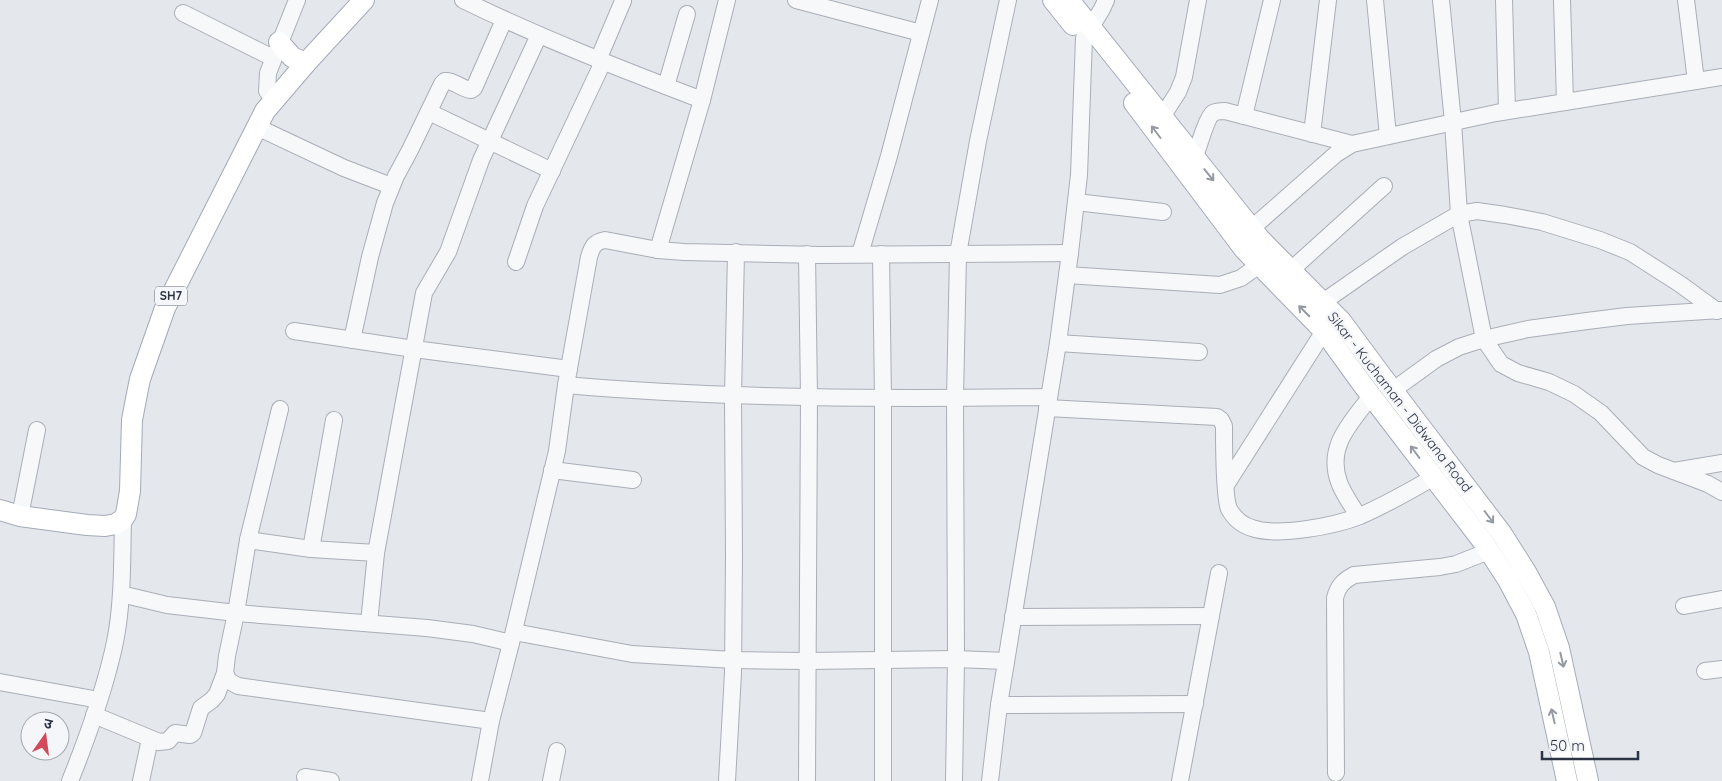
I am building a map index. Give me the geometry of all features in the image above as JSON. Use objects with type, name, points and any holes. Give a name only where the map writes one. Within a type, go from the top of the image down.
[{"type":"main road","name":"SH7","points":[[123,519],[126,514],[130,491],[132,420],[143,371],[165,308],[257,127],[274,100],[364,0]]},
{"type":"main road","name":"Sikar - Kuchaman - Didwana Road","points":[[1053,0],[1087,32],[1162,117],[1252,228],[1341,321],[1392,391],[1502,534],[1545,607],[1559,648],[1588,781]]},
{"type":"main road","name":"Sikar - Kuchaman - Didwana Road","points":[[1069,0],[1087,32],[1244,250],[1324,331],[1371,396],[1490,551],[1526,614],[1536,644],[1567,781]]},
{"type":"main road","points":[[276,50],[306,63]]},
{"type":"main road","points":[[0,510],[20,516],[55,522],[105,526],[116,524],[123,519]]},
{"type":"street","points":[[274,100],[267,91],[268,73],[297,0]]},
{"type":"street","points":[[464,0],[539,35],[702,100]]},
{"type":"street","points":[[658,250],[702,100],[727,0]]},
{"type":"street","points":[[797,0],[921,33]]},
{"type":"street","points":[[860,254],[889,156],[930,0]]},
{"type":"street","points":[[954,781],[956,659],[955,398],[958,254],[978,141],[1008,0]]},
{"type":"street","points":[[990,781],[999,705],[1058,343],[1070,253],[1082,127],[1087,32],[1106,0]]},
{"type":"street","points":[[1162,117],[1178,92],[1184,77],[1198,0]]},
{"type":"street","points":[[1244,116],[1272,0]]},
{"type":"street","points":[[1312,134],[1328,0]]},
{"type":"street","points":[[1375,0],[1388,136]]},
{"type":"street","points":[[1441,0],[1453,122],[1459,214],[1484,339],[1501,364],[1518,373],[1549,382],[1574,394],[1602,413],[1643,457],[1658,466],[1708,484],[1722,492]]},
{"type":"street","points":[[1504,0],[1507,111]]},
{"type":"street","points":[[1562,0],[1564,102]]},
{"type":"street","points":[[1686,0],[1696,82]]},
{"type":"street","points":[[516,262],[535,206],[601,61],[622,1]]},
{"type":"street","points":[[183,13],[276,50]]},
{"type":"street","points":[[666,86],[687,14]]},
{"type":"street","points":[[352,340],[370,258],[391,186],[444,81],[449,80],[467,90],[474,88],[504,20]]},
{"type":"street","points":[[369,623],[376,553],[424,293],[448,252],[481,160],[539,35]]},
{"type":"street","points":[[1252,228],[1336,154],[1352,144],[1507,111],[1722,77]]},
{"type":"street","points":[[1195,157],[1207,121],[1211,114],[1216,111],[1225,111],[1352,144]]},
{"type":"street","points":[[429,112],[552,171]]},
{"type":"street","points":[[257,127],[344,168],[391,186]]},
{"type":"street","points":[[1291,270],[1384,186]]},
{"type":"street","points":[[1076,202],[1163,212]]},
{"type":"street","points":[[1323,302],[1402,248],[1459,214],[1477,211],[1542,222],[1600,240],[1630,252],[1719,311]]},
{"type":"street","points":[[480,781],[491,720],[513,637],[557,451],[566,385],[589,256],[593,246],[598,241],[605,240],[658,250],[684,252],[807,254],[1070,253]]},
{"type":"street","points":[[727,781],[733,660],[733,396],[736,252]]},
{"type":"street","points":[[807,254],[809,397],[807,781]]},
{"type":"street","points":[[881,254],[883,781]]},
{"type":"street","points":[[1067,275],[1220,285],[1241,278],[1259,265]]},
{"type":"street","points":[[1392,391],[1436,359],[1459,347],[1484,339],[1528,329],[1587,321],[1644,315],[1719,311]]},
{"type":"street","points":[[294,331],[569,369]]},
{"type":"street","points":[[1226,484],[1324,331]]},
{"type":"street","points":[[1058,343],[1199,352]]},
{"type":"street","points":[[566,385],[645,392],[733,396],[955,398],[1048,403],[1216,417],[1221,420],[1224,426],[1228,507],[1236,519],[1251,528],[1270,531],[1321,527],[1358,516],[1406,494],[1434,477]]},
{"type":"street","points":[[1358,516],[1339,483],[1335,464],[1336,447],[1342,434],[1371,396]]},
{"type":"street","points":[[0,682],[97,708],[150,739],[164,743],[175,733],[186,736],[193,734],[200,708],[217,694],[225,673],[248,540],[280,409]]},
{"type":"street","points":[[311,549],[334,420]]},
{"type":"street","points":[[20,516],[37,430]]},
{"type":"street","points":[[1672,471],[1722,463]]},
{"type":"street","points":[[552,470],[633,480]]},
{"type":"street","points":[[70,781],[97,708],[115,641],[121,594],[123,519]]},
{"type":"street","points":[[248,540],[311,549],[376,553]]},
{"type":"street","points":[[1336,773],[1335,598],[1337,590],[1344,581],[1354,575],[1440,567],[1456,564],[1490,551]]},
{"type":"street","points":[[1180,781],[1219,573]]},
{"type":"street","points":[[121,594],[167,605],[236,613],[450,630],[632,654],[733,660],[956,659],[1006,661]]},
{"type":"street","points":[[1684,606],[1722,599]]},
{"type":"street","points":[[1013,617],[1211,616]]},
{"type":"street","points":[[1705,671],[1722,669]]},
{"type":"street","points":[[225,673],[229,681],[238,686],[491,720]]},
{"type":"street","points":[[999,705],[1195,704]]},
{"type":"street","points":[[141,781],[150,739]]},
{"type":"street","points":[[551,781],[557,751]]},
{"type":"street","points":[[305,777],[331,781]]}]
